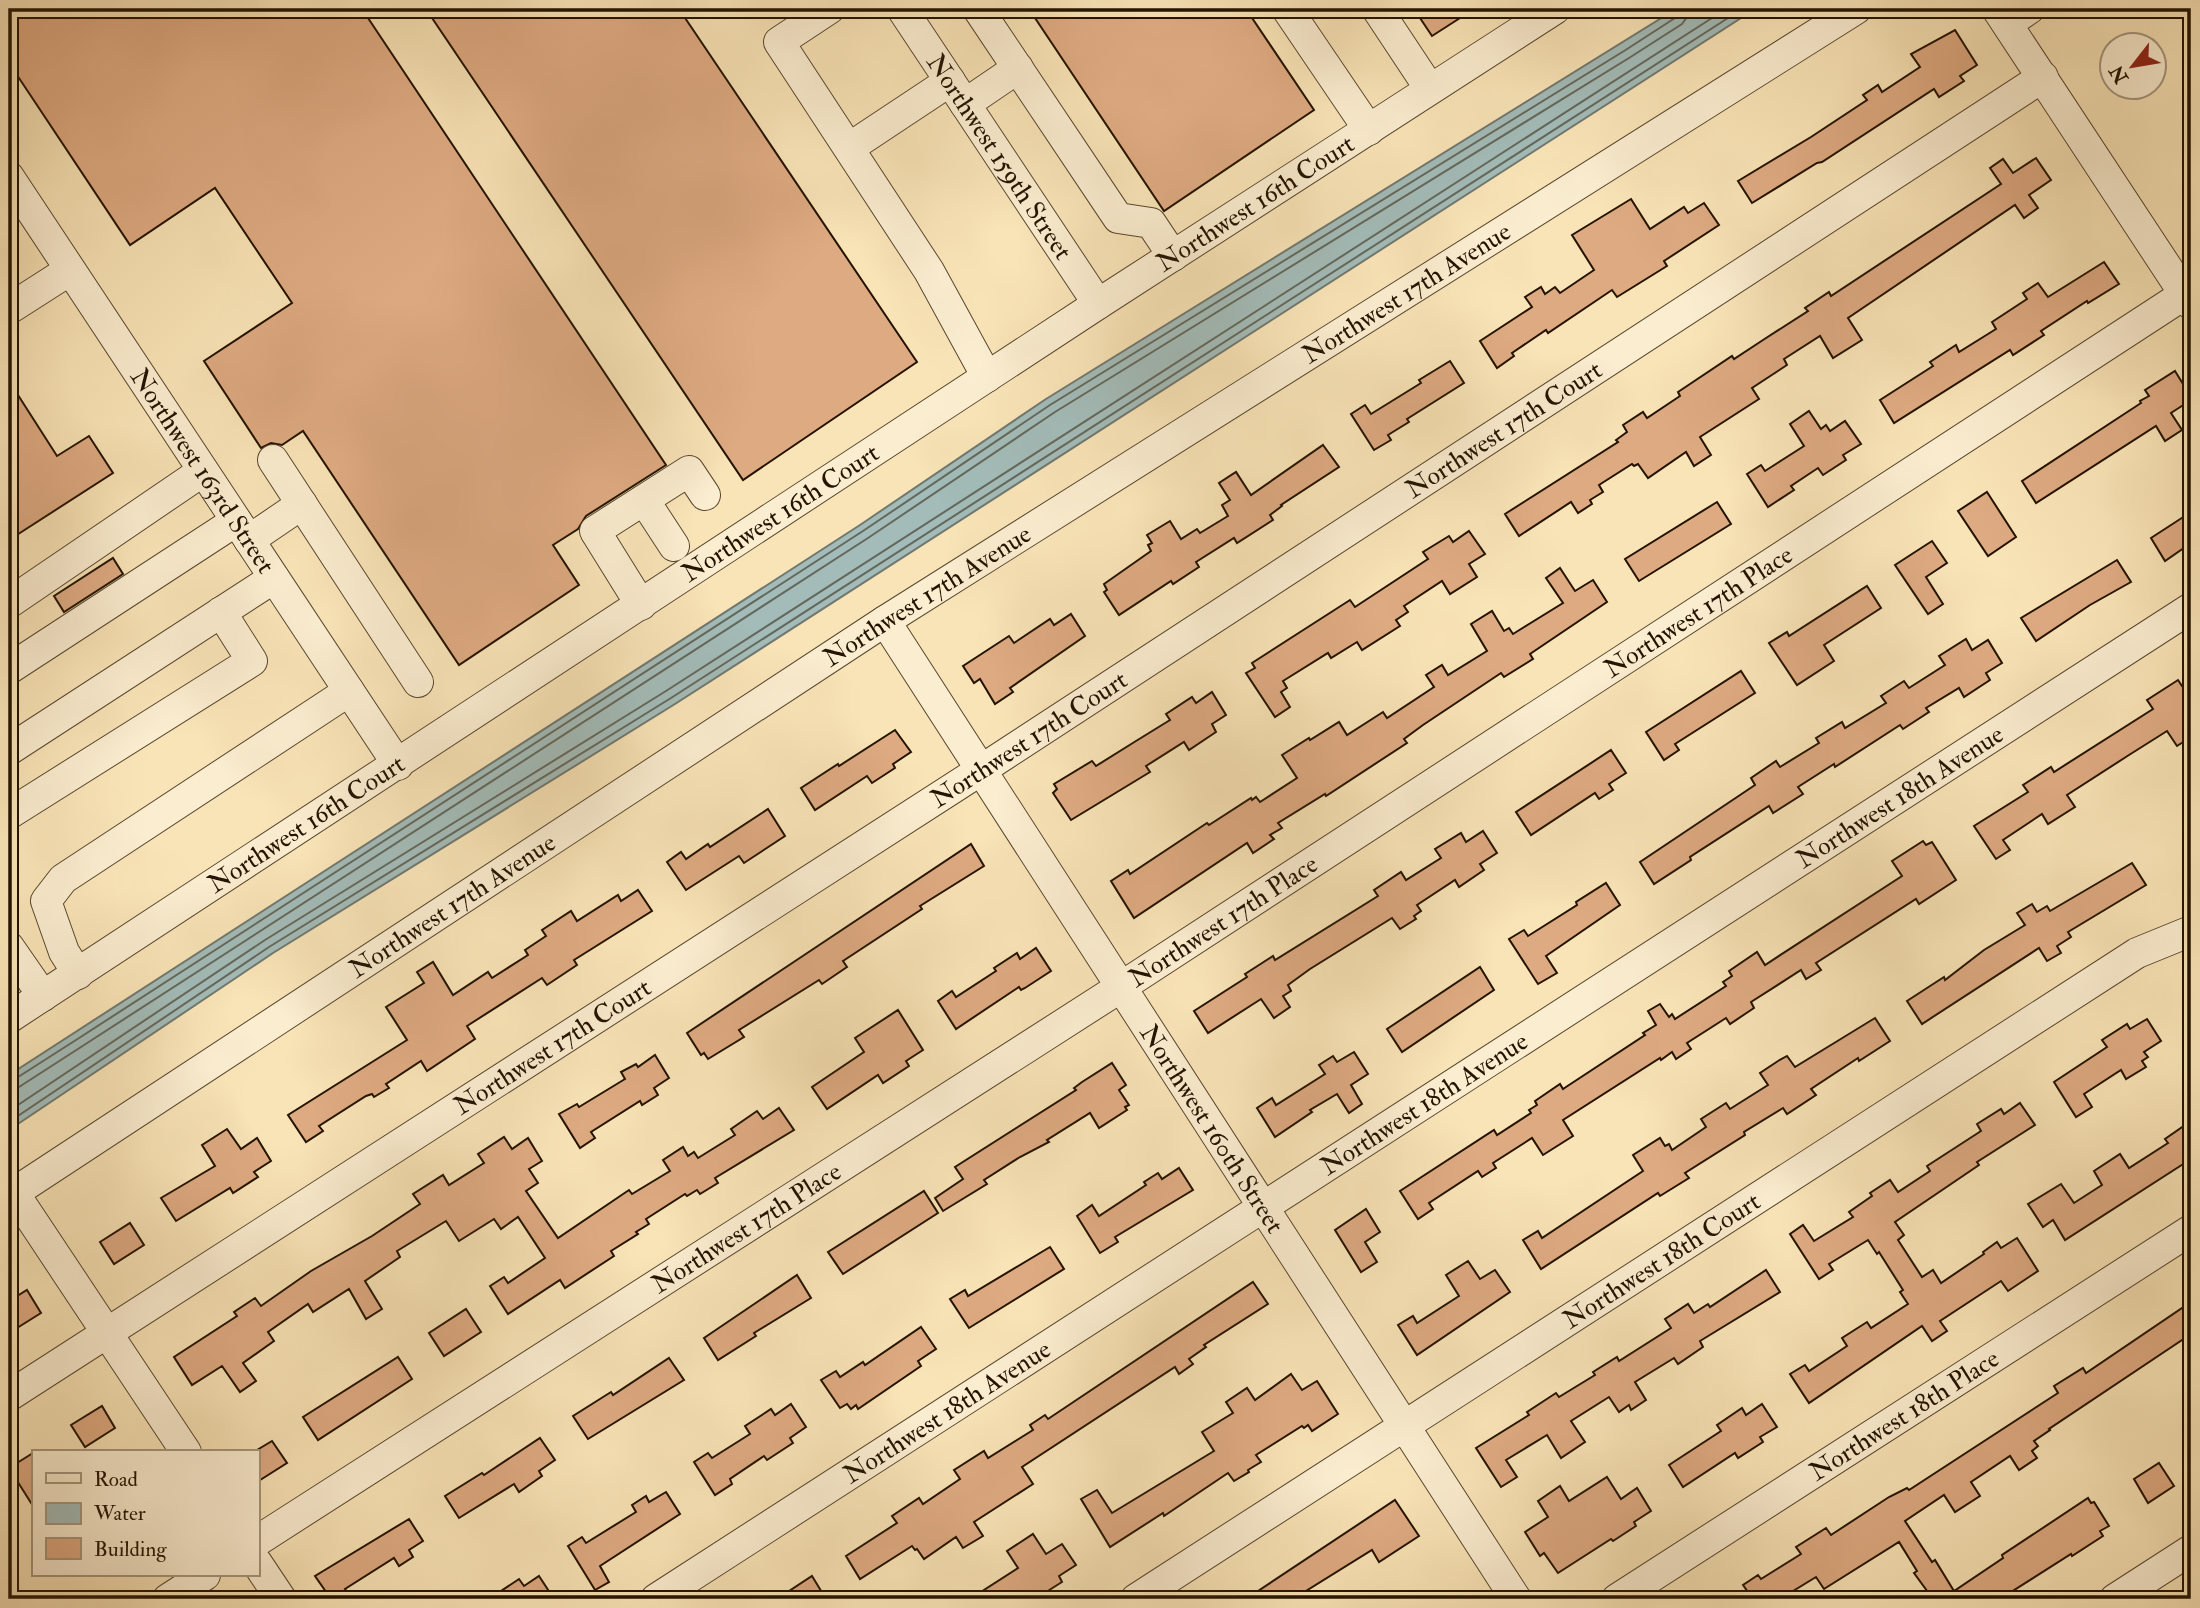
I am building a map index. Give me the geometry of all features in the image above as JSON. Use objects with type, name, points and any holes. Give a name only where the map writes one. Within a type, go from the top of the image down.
[{"type":"street","points":[[829,9],[779,42],[929,271],[987,377]]},
{"type":"street","name":"Northwest 159th Street","points":[[902,9],[1098,304]]},
{"type":"street","points":[[978,9],[1118,218],[1151,223],[1173,256]]},
{"type":"street","points":[[1287,9],[1369,130]]},
{"type":"street","points":[[1377,9],[1430,89]]},
{"type":"street","name":"Northwest 16th Court","points":[[9,1018],[43,996],[71,963],[398,765],[1098,304],[1555,9]]},
{"type":"street","name":"Northwest 17th Avenue","points":[[12,1195],[885,621],[1856,9]]},
{"type":"street","points":[[2012,13],[2043,77],[2188,299]]},
{"type":"street","points":[[849,148],[958,93],[1018,68]]},
{"type":"street","name":"Northwest 17th Court","points":[[9,1396],[981,771],[2043,77]]},
{"type":"street","name":"Northwest 163rd Street","points":[[9,177],[398,765]]},
{"type":"street","points":[[9,309],[70,270]]},
{"type":"street","name":"Northwest 17th Place","points":[[259,1540],[1121,988],[2188,299]]},
{"type":"street","points":[[273,460],[418,682]]},
{"type":"street","points":[[9,603],[204,471]]},
{"type":"street","points":[[641,605],[595,531],[689,471],[705,495]]},
{"type":"street","points":[[644,500],[674,546]]},
{"type":"street","points":[[9,669],[243,531],[302,504]]},
{"type":"street","points":[[9,750],[274,578]]},
{"type":"street","name":"Northwest 18th Avenue","points":[[656,1599],[2191,608]]},
{"type":"street","points":[[9,814],[252,661],[220,612]]},
{"type":"street","name":"Northwest 160th Street","points":[[885,621],[1516,1599]]},
{"type":"street","points":[[71,963],[46,901],[63,879],[349,691]]},
{"type":"street","name":"Northwest 18th Court","points":[[1136,1599],[2137,953],[2191,932]]},
{"type":"street","points":[[9,947],[43,996]]},
{"type":"street","points":[[12,1195],[108,1332],[185,1450]]},
{"type":"street","name":"Northwest 18th Place","points":[[1617,1599],[2191,1230]]},
{"type":"street","points":[[2115,1599],[2191,1550]]},
{"type":"street","points":[[259,1566],[281,1599]]},
{"type":"street","points":[[168,1599],[203,1576]]},
{"type":"water","points":[[1676,9],[1755,9],[675,704],[273,953],[9,1130],[9,1075],[860,525],[1046,399]]},
{"type":"building","points":[[9,9],[362,9],[666,465],[586,516],[578,529],[553,545],[579,585],[459,665],[303,431],[282,445],[271,443],[261,448],[204,361],[292,303],[215,188],[130,245],[9,63]]},
{"type":"building","points":[[426,9],[679,9],[917,362],[743,480]]},
{"type":"building","points":[[1029,9],[1246,9],[1314,110],[1164,211]]},
{"type":"building","points":[[1414,9],[1474,9],[1432,36]]},
{"type":"building","points":[[1955,30],[1977,65],[1960,76],[1964,81],[1939,97],[1934,89],[1822,162],[1752,203],[1738,181],[1867,100],[1863,95],[1878,85],[1882,92],[1920,67],[1911,54]]},
{"type":"building","points":[[2036,158],[2051,180],[2029,195],[2038,208],[2024,218],[2015,205],[1848,318],[1862,340],[1833,358],[1820,336],[1784,359],[1787,365],[1752,388],[1759,399],[1700,437],[1711,455],[1694,466],[1686,452],[1648,478],[1638,464],[1632,464],[1599,485],[1603,492],[1590,500],[1592,504],[1578,513],[1571,502],[1519,536],[1505,514],[1618,442],[1616,440],[1627,432],[1623,425],[1643,412],[1647,418],[1680,396],[1678,392],[1732,356],[1734,359],[1808,311],[1805,308],[1829,292],[1831,296],[2001,184],[1990,168],[2003,159],[2013,173]]},
{"type":"building","points":[[1631,199],[1650,229],[1684,207],[1688,213],[1704,203],[1719,225],[1664,261],[1667,266],[1617,297],[1612,290],[1548,333],[1546,330],[1512,353],[1514,356],[1497,368],[1480,341],[1532,307],[1525,297],[1541,287],[1545,294],[1555,287],[1560,293],[1594,270],[1572,235]]},
{"type":"building","points":[[2104,262],[2119,284],[2041,331],[2044,335],[2013,355],[2010,350],[1894,423],[1880,400],[1933,366],[1930,362],[1956,345],[1959,352],[1996,329],[1992,322],[2027,299],[2023,293],[2038,283],[2048,297]]},
{"type":"building","points":[[1450,361],[1464,383],[1407,419],[1409,422],[1388,435],[1391,440],[1374,450],[1351,414],[1365,405],[1371,414],[1421,383],[1419,380]]},
{"type":"building","points":[[2175,371],[2191,397],[2191,400],[2171,413],[2182,430],[2165,441],[2156,426],[2036,503],[2022,481],[2141,403],[2140,401],[2149,396],[2145,390]]},
{"type":"building","points":[[9,381],[57,456],[89,436],[113,473],[9,540]]},
{"type":"building","points":[[1809,411],[1821,429],[1826,425],[1830,431],[1845,421],[1861,444],[1843,455],[1846,460],[1823,475],[1818,468],[1791,486],[1794,490],[1768,507],[1747,474],[1761,465],[1765,471],[1804,446],[1790,424]]},
{"type":"building","points":[[1323,445],[1339,467],[1281,505],[1270,515],[1273,520],[1237,543],[1234,538],[1196,562],[1199,567],[1173,584],[1171,581],[1119,615],[1104,592],[1107,590],[1104,584],[1151,551],[1148,545],[1152,543],[1147,535],[1170,521],[1181,539],[1197,529],[1200,533],[1228,516],[1222,505],[1230,500],[1219,483],[1236,472],[1251,495]]},
{"type":"building","points":[[1987,492],[2016,537],[1988,556],[1958,511]]},
{"type":"building","points":[[1717,502],[1731,524],[1639,581],[1625,559]]},
{"type":"building","points":[[2191,512],[2191,543],[2165,561],[2151,538]]},
{"type":"building","points":[[1469,531],[1485,554],[1469,564],[1477,577],[1450,594],[1442,581],[1404,606],[1408,612],[1396,620],[1400,626],[1362,650],[1357,642],[1331,658],[1328,653],[1283,681],[1287,688],[1281,692],[1290,707],[1275,717],[1246,673],[1255,668],[1252,663],[1350,600],[1355,607],[1428,559],[1423,552],[1449,536],[1453,542]]},
{"type":"building","points":[[1932,541],[1947,563],[1926,577],[1943,604],[1928,614],[1895,565]]},
{"type":"building","points":[[113,558],[123,574],[64,612],[54,596]]},
{"type":"building","points":[[2117,560],[2131,582],[2036,641],[2021,618]]},
{"type":"building","points":[[1560,568],[1575,591],[1593,580],[1607,602],[1530,654],[1533,659],[1504,677],[1501,673],[1404,739],[1407,743],[1326,796],[1325,794],[1278,823],[1282,828],[1270,835],[1274,839],[1253,853],[1247,843],[1134,918],[1111,881],[1128,870],[1130,874],[1207,823],[1209,825],[1251,798],[1252,800],[1256,797],[1260,802],[1297,778],[1282,755],[1309,738],[1310,740],[1339,722],[1347,735],[1383,712],[1387,718],[1434,687],[1426,675],[1442,665],[1448,675],[1487,651],[1471,624],[1492,611],[1504,631],[1509,628],[1513,634],[1563,603],[1546,578]]},
{"type":"building","points":[[1867,586],[1881,608],[1824,645],[1834,661],[1797,685],[1769,643],[1787,632],[1789,636]]},
{"type":"building","points":[[1071,614],[1085,636],[1010,688],[1013,692],[995,704],[980,679],[974,683],[963,666],[1009,636],[1014,643],[1050,619],[1054,625]]},
{"type":"building","points":[[1966,639],[1972,650],[1988,640],[2002,663],[1986,673],[1990,680],[1964,697],[1959,688],[1926,708],[1929,712],[1903,729],[1900,725],[1835,767],[1834,764],[1798,787],[1803,794],[1773,813],[1769,806],[1690,857],[1691,860],[1654,884],[1640,862],[1755,785],[1751,778],[1776,761],[1780,767],[1819,743],[1816,738],[1842,722],[1845,728],[1886,703],[1881,696],[1904,681],[1909,688],[1945,665],[1939,656]]},
{"type":"building","points":[[1741,671],[1755,693],[1675,744],[1679,750],[1664,760],[1646,732]]},
{"type":"building","points":[[2178,680],[2182,686],[2191,681],[2191,737],[2177,746],[2167,731],[2067,795],[2075,807],[2048,824],[2042,814],[2003,840],[2010,850],[1996,859],[1974,826],[2028,792],[2023,785],[2051,767],[2054,772],[2153,709],[2147,700]]},
{"type":"building","points":[[1212,692],[1226,715],[1212,724],[1216,732],[1189,750],[1184,742],[1146,766],[1150,772],[1071,820],[1053,793],[1057,789],[1054,784],[1092,761],[1096,766],[1170,720],[1166,714],[1192,697],[1196,703]]},
{"type":"building","points":[[895,730],[911,752],[893,764],[895,768],[872,783],[867,776],[815,810],[801,788]]},
{"type":"building","points":[[1611,750],[1626,773],[1609,784],[1613,790],[1599,799],[1595,793],[1531,835],[1516,812]]},
{"type":"building","points":[[768,809],[785,836],[744,863],[739,856],[686,890],[667,862],[681,852],[686,859],[708,844],[710,847]]},
{"type":"building","points":[[1483,831],[1497,853],[1480,864],[1484,870],[1459,887],[1455,880],[1417,905],[1421,911],[1414,916],[1416,919],[1400,929],[1392,918],[1310,969],[1288,985],[1291,991],[1283,996],[1290,1007],[1274,1018],[1261,999],[1208,1033],[1194,1011],[1247,977],[1245,974],[1273,956],[1275,960],[1378,896],[1374,890],[1401,872],[1406,880],[1441,858],[1435,849],[1461,833],[1466,842]]},
{"type":"building","points":[[1923,841],[1926,845],[1932,842],[1956,880],[1919,904],[1916,899],[1816,963],[1821,970],[1806,979],[1801,970],[1751,1002],[1754,1008],[1730,1024],[1726,1018],[1687,1043],[1691,1049],[1676,1059],[1672,1052],[1661,1060],[1660,1058],[1563,1120],[1573,1136],[1543,1155],[1532,1138],[1493,1163],[1496,1168],[1482,1177],[1478,1171],[1429,1203],[1433,1209],[1418,1219],[1400,1191],[1494,1130],[1497,1135],[1531,1113],[1529,1110],[1537,1105],[1535,1101],[1560,1084],[1563,1089],[1645,1035],[1643,1033],[1656,1025],[1648,1011],[1660,1004],[1669,1017],[1672,1014],[1675,1019],[1726,986],[1723,982],[1732,976],[1729,971],[1757,952],[1765,965],[1902,876],[1892,861]]},
{"type":"building","points":[[971,844],[984,866],[920,906],[922,909],[843,961],[847,967],[822,984],[819,980],[739,1030],[744,1037],[708,1059],[704,1053],[701,1055],[687,1033]]},
{"type":"building","points":[[2132,863],[2146,885],[2068,932],[2071,937],[2057,946],[2061,953],[2047,961],[2039,948],[1922,1024],[1907,1001],[1944,977],[1945,980],[1984,950],[2025,925],[2017,913],[2032,904],[2037,912],[2047,906],[2050,911]]},
{"type":"building","points":[[1606,883],[1620,905],[1546,956],[1557,973],[1538,984],[1509,939],[1524,930],[1528,936]]},
{"type":"building","points":[[638,890],[652,911],[574,960],[577,965],[547,985],[542,978],[467,1026],[475,1039],[427,1071],[421,1061],[386,1084],[389,1088],[374,1097],[372,1094],[366,1096],[319,1126],[323,1131],[306,1142],[288,1115],[407,1040],[386,1007],[424,983],[417,972],[433,962],[453,995],[488,972],[492,978],[528,955],[525,950],[546,936],[542,930],[571,911],[577,921],[618,895],[621,901]]},
{"type":"building","points":[[1036,948],[1051,971],[1021,990],[1019,987],[956,1029],[938,1001],[952,991],[956,997],[996,971],[994,968],[1017,953],[1020,959]]},
{"type":"building","points":[[1480,967],[1494,990],[1402,1052],[1387,1029]]},
{"type":"building","points":[[898,1010],[923,1050],[906,1061],[909,1066],[883,1083],[878,1075],[827,1109],[812,1087],[864,1052],[855,1038]]},
{"type":"building","points":[[1875,1018],[1890,1041],[1811,1089],[1816,1095],[1787,1114],[1783,1108],[1744,1132],[1745,1135],[1685,1173],[1689,1178],[1660,1196],[1658,1193],[1541,1269],[1523,1240],[1538,1231],[1542,1238],[1643,1171],[1633,1155],[1660,1138],[1665,1146],[1669,1144],[1672,1150],[1706,1127],[1701,1119],[1726,1103],[1730,1109],[1768,1085],[1760,1073],[1778,1061],[1787,1056],[1795,1067]]},
{"type":"building","points":[[2147,1019],[2161,1041],[2144,1052],[2148,1057],[2142,1061],[2146,1067],[2126,1079],[2121,1070],[2084,1094],[2092,1107],[2076,1117],[2054,1082],[2107,1047],[2102,1040],[2127,1024],[2130,1029]]},
{"type":"building","points":[[1354,1052],[1368,1074],[1351,1085],[1362,1104],[1349,1113],[1337,1094],[1310,1110],[1312,1112],[1275,1137],[1257,1108],[1272,1098],[1276,1105],[1325,1074],[1319,1065],[1333,1056],[1337,1062]]},
{"type":"building","points":[[655,1055],[669,1078],[654,1088],[658,1095],[642,1105],[640,1101],[591,1132],[595,1138],[580,1148],[559,1114],[577,1104],[579,1107],[625,1079],[621,1072],[636,1064],[638,1067]]},
{"type":"building","points":[[1112,1063],[1126,1085],[1119,1090],[1129,1105],[1125,1107],[1127,1110],[1099,1128],[1090,1113],[1047,1140],[1049,1142],[984,1180],[987,1184],[943,1211],[935,1198],[963,1179],[955,1167],[1076,1090],[1074,1088]]},
{"type":"building","points":[[2020,1103],[2035,1125],[1977,1162],[1979,1165],[1895,1222],[1904,1235],[1898,1240],[1922,1277],[1933,1270],[1941,1283],[1997,1242],[2001,1248],[2017,1238],[2038,1271],[2008,1291],[2001,1281],[1940,1321],[1947,1331],[1932,1341],[1922,1326],[1809,1403],[1790,1374],[1805,1365],[1809,1371],[1847,1346],[1842,1338],[1867,1322],[1871,1328],[1908,1304],[1900,1292],[1903,1290],[1879,1252],[1877,1254],[1868,1240],[1829,1264],[1833,1270],[1819,1279],[1790,1234],[1803,1225],[1814,1241],[1853,1217],[1849,1212],[1872,1196],[1870,1193],[1890,1180],[1898,1192],[1930,1171],[1927,1166],[1981,1131],[1977,1124],[2001,1109],[2004,1114]]},
{"type":"building","points":[[779,1108],[794,1130],[715,1178],[718,1183],[700,1194],[697,1190],[687,1196],[685,1194],[646,1219],[649,1224],[611,1251],[614,1256],[565,1288],[560,1280],[508,1314],[490,1286],[504,1277],[508,1283],[545,1258],[518,1217],[501,1229],[494,1219],[459,1241],[446,1221],[397,1251],[400,1257],[365,1281],[382,1309],[366,1319],[349,1289],[313,1312],[308,1304],[268,1332],[274,1341],[243,1363],[256,1381],[240,1392],[222,1366],[192,1385],[174,1357],[237,1316],[234,1312],[255,1298],[261,1306],[311,1271],[372,1236],[420,1204],[413,1194],[443,1175],[449,1185],[484,1163],[478,1154],[504,1137],[512,1149],[528,1138],[542,1161],[529,1169],[538,1183],[526,1191],[558,1238],[629,1190],[632,1194],[670,1171],[663,1160],[683,1147],[688,1156],[694,1152],[698,1158],[735,1135],[731,1129],[757,1111],[763,1119]]},
{"type":"building","points":[[2191,1121],[2191,1159],[2065,1240],[2053,1220],[2043,1227],[2028,1204],[2061,1184],[2074,1203],[2102,1185],[2094,1171],[2120,1154],[2129,1168],[2168,1143],[2165,1139]]},
{"type":"building","points":[[227,1129],[241,1149],[257,1138],[271,1161],[254,1172],[258,1177],[233,1193],[230,1188],[176,1221],[161,1198],[215,1166],[202,1145]]},
{"type":"building","points":[[1179,1168],[1193,1190],[1115,1237],[1118,1242],[1100,1253],[1077,1216],[1092,1205],[1099,1216],[1146,1185],[1144,1182],[1158,1173],[1162,1179]]},
{"type":"building","points":[[924,1191],[938,1213],[843,1274],[828,1252]]},
{"type":"building","points":[[1366,1209],[1380,1232],[1365,1242],[1377,1262],[1361,1272],[1335,1230]]},
{"type":"building","points":[[130,1223],[144,1245],[114,1264],[100,1242]]},
{"type":"building","points":[[1050,1247],[1064,1269],[969,1328],[950,1299],[965,1290],[968,1296]]},
{"type":"building","points":[[1468,1261],[1480,1279],[1495,1270],[1510,1292],[1417,1355],[1398,1325],[1413,1316],[1417,1323],[1459,1296],[1446,1275]]},
{"type":"building","points":[[1766,1270],[1780,1292],[1700,1341],[1703,1347],[1678,1364],[1674,1358],[1635,1382],[1646,1400],[1631,1410],[1629,1405],[1619,1412],[1609,1397],[1571,1421],[1585,1442],[1561,1458],[1547,1435],[1506,1460],[1517,1477],[1501,1487],[1476,1448],[1529,1415],[1527,1412],[1556,1393],[1559,1397],[1595,1375],[1593,1372],[1617,1357],[1619,1361],[1671,1328],[1665,1319],[1688,1304],[1694,1313],[1708,1304],[1710,1307]]},
{"type":"building","points":[[797,1275],[811,1298],[754,1333],[756,1336],[718,1360],[704,1338]]},
{"type":"building","points":[[1253,1282],[1268,1304],[1204,1345],[1206,1347],[1189,1359],[1193,1364],[1179,1374],[1175,1367],[1022,1467],[1033,1484],[974,1522],[983,1536],[963,1548],[956,1537],[924,1559],[912,1546],[860,1579],[846,1556],[897,1523],[892,1516],[919,1498],[923,1504],[960,1479],[954,1470],[984,1451],[988,1458],[1033,1430],[1030,1425],[1045,1415],[1048,1419]]},
{"type":"building","points":[[27,1290],[41,1313],[9,1333],[9,1301]]},
{"type":"building","points":[[2191,1302],[2191,1334],[2034,1441],[2038,1446],[2032,1451],[2037,1458],[2019,1470],[2010,1456],[1971,1482],[1980,1496],[1955,1512],[1944,1495],[1905,1521],[1932,1562],[1935,1560],[1954,1591],[2003,1558],[2002,1555],[2088,1498],[2091,1503],[2094,1502],[2109,1526],[2100,1531],[2103,1536],[2072,1556],[2071,1554],[2000,1599],[1933,1599],[1914,1573],[1917,1571],[1899,1542],[1824,1589],[1816,1577],[1780,1599],[1753,1599],[1743,1585],[1758,1575],[1761,1579],[1801,1554],[1796,1547],[1826,1528],[1831,1535],[1889,1497],[1907,1488],[1909,1490],[2058,1393],[2054,1386],[2083,1368],[2086,1373]]},
{"type":"building","points":[[466,1309],[481,1332],[444,1356],[429,1333]]},
{"type":"building","points":[[921,1327],[936,1349],[918,1361],[921,1366],[858,1409],[856,1405],[851,1409],[847,1404],[840,1408],[821,1380],[836,1371],[840,1377],[863,1362],[865,1365]]},
{"type":"building","points":[[398,1357],[412,1379],[318,1440],[303,1417]]},
{"type":"building","points":[[669,1358],[684,1380],[588,1439],[573,1416],[611,1392],[613,1395]]},
{"type":"building","points":[[1291,1374],[1302,1390],[1317,1381],[1338,1414],[1312,1431],[1308,1425],[1304,1428],[1302,1426],[1256,1455],[1261,1462],[1248,1470],[1249,1472],[1234,1481],[1228,1473],[1164,1516],[1163,1513],[1110,1547],[1081,1499],[1097,1490],[1112,1513],[1214,1451],[1202,1432],[1233,1413],[1226,1402],[1247,1388],[1255,1400]]},
{"type":"building","points":[[791,1404],[806,1427],[790,1438],[793,1443],[767,1460],[764,1456],[730,1479],[732,1484],[715,1495],[694,1462],[708,1453],[712,1458],[750,1434],[745,1426],[771,1409],[775,1415]]},
{"type":"building","points":[[1762,1404],[1777,1427],[1760,1437],[1763,1442],[1738,1458],[1735,1453],[1683,1487],[1669,1465],[1721,1431],[1717,1425],[1742,1408],[1746,1415]]},
{"type":"building","points":[[102,1406],[115,1428],[85,1447],[71,1425]]},
{"type":"building","points":[[540,1438],[555,1460],[539,1471],[542,1476],[519,1492],[514,1484],[459,1518],[445,1496],[482,1473],[484,1475]]},
{"type":"building","points":[[272,1441],[287,1463],[259,1481],[257,1450]]},
{"type":"building","points":[[32,1454],[32,1504],[9,1468]]},
{"type":"building","points":[[2159,1463],[2174,1486],[2148,1503],[2134,1479]]},
{"type":"building","points":[[1607,1477],[1621,1499],[1637,1488],[1651,1511],[1634,1522],[1636,1526],[1558,1573],[1544,1553],[1540,1556],[1525,1532],[1548,1517],[1538,1501],[1560,1486],[1569,1501]]},
{"type":"building","points":[[666,1492],[680,1514],[600,1566],[609,1582],[595,1590],[568,1546],[582,1537],[586,1543],[636,1512],[632,1505],[646,1496],[649,1502]]},
{"type":"building","points":[[1395,1500],[1419,1536],[1379,1562],[1372,1550],[1293,1599],[1246,1599]]},
{"type":"building","points":[[409,1519],[423,1541],[409,1550],[413,1557],[399,1566],[394,1558],[345,1589],[352,1599],[331,1599],[315,1576]]},
{"type":"building","points":[[1033,1534],[1046,1554],[1062,1544],[1076,1565],[1059,1576],[1062,1582],[1035,1599],[970,1599],[1018,1568],[1007,1551]]},
{"type":"building","points":[[539,1576],[554,1599],[489,1599],[519,1579],[524,1586]]},
{"type":"building","points":[[812,1576],[826,1599],[777,1599]]}]
